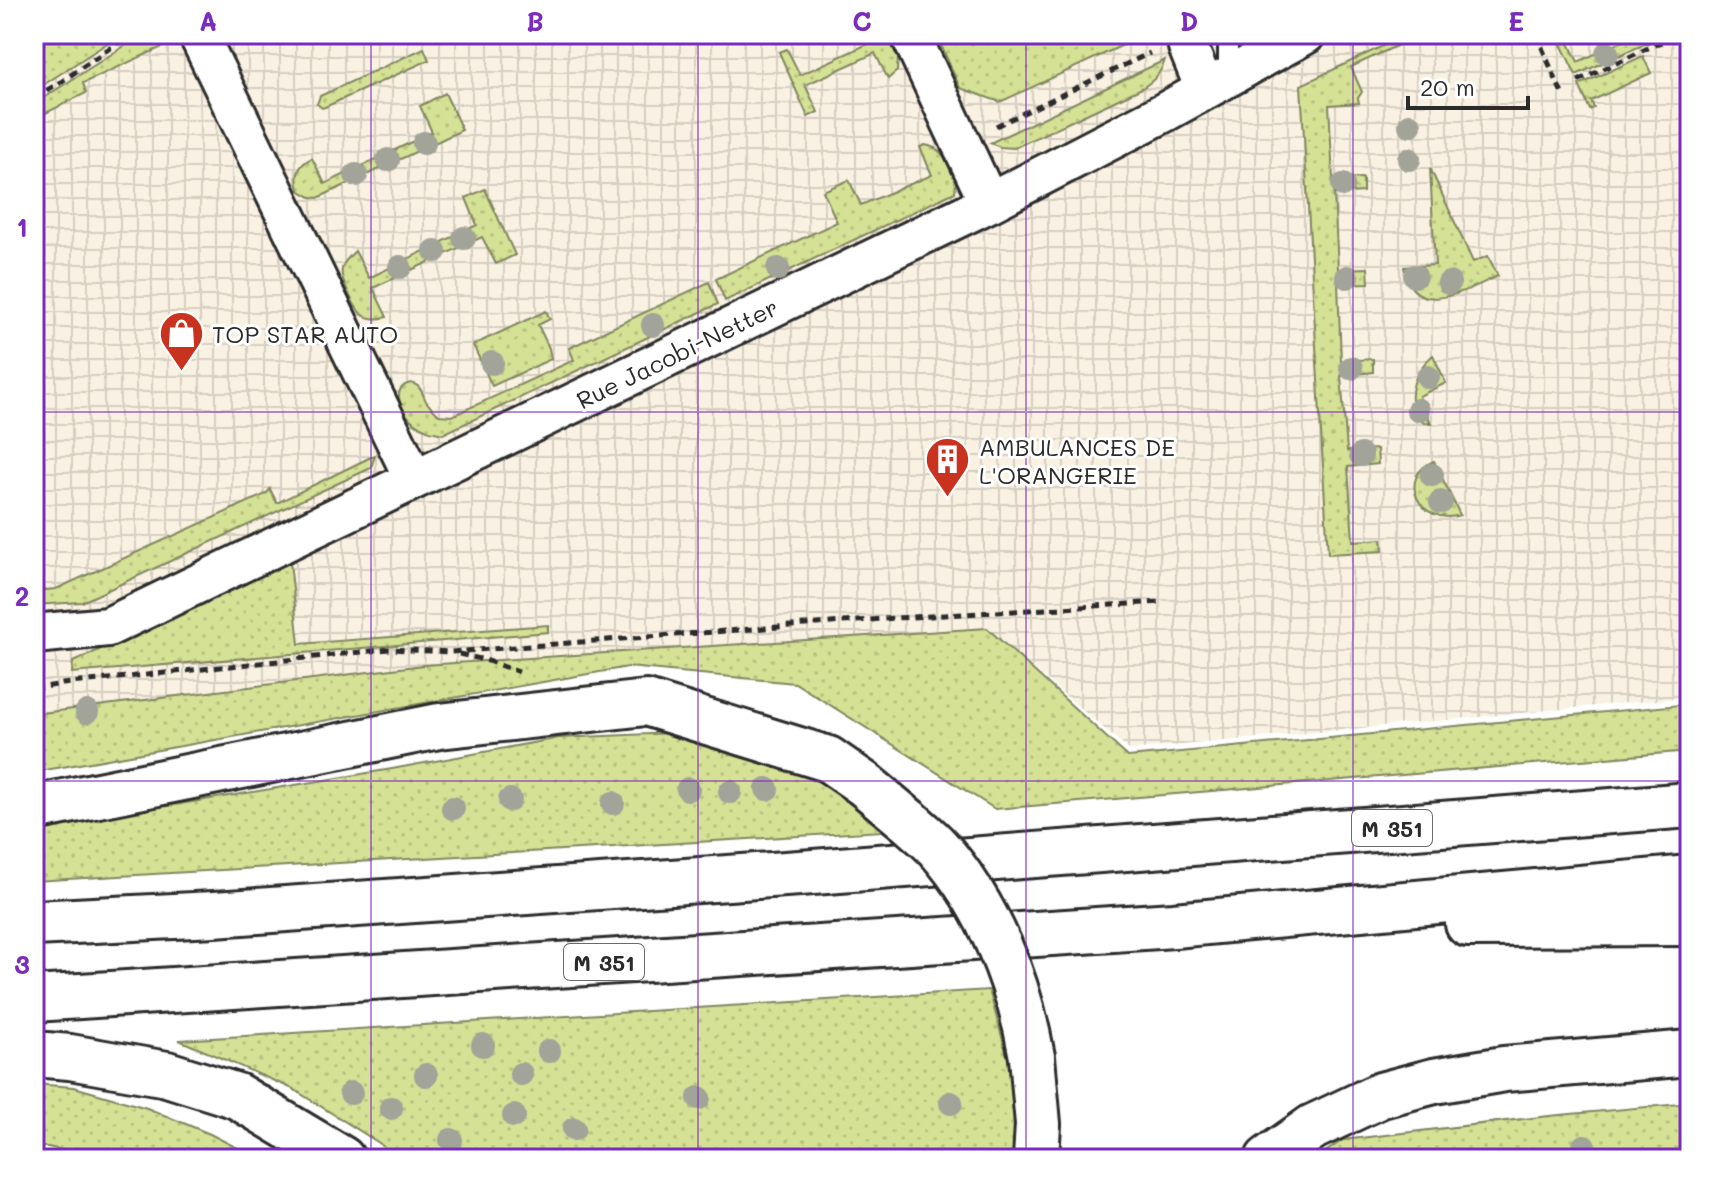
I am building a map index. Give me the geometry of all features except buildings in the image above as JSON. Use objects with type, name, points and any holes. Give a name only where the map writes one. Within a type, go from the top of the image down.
[{"type":"main road","points":[[34,808],[439,726],[646,703],[828,759],[864,784],[937,845],[964,880],[990,924],[1025,1017],[1038,1124],[1036,1159]]},
{"type":"main road","points":[[1094,852],[1690,779]]},
{"type":"main road","name":"M 351","points":[[34,923],[230,913],[1094,852],[1690,805]]},
{"type":"main road","name":"M 351","points":[[34,999],[1174,925],[1690,878]]},
{"type":"main road","points":[[1174,925],[1690,923]]},
{"type":"main road","points":[[1268,1159],[1313,1127],[1381,1095],[1434,1081],[1504,1069],[1690,1053]]},
{"type":"main road","points":[[34,1054],[167,1074],[237,1096],[342,1159]]},
{"type":"street","points":[[198,34],[414,479]]},
{"type":"street","points":[[910,34],[989,203]]},
{"type":"street","name":"Rue Jacobi-Netter","points":[[34,634],[108,627],[989,203],[1217,83],[1293,38]]},
{"type":"street","points":[[1172,41],[1188,47],[1217,83]]},
{"type":"lane","points":[[1217,83],[1228,34]]},
{"type":"path","points":[[34,97],[130,34]]},
{"type":"path","points":[[1536,34],[1564,98]]},
{"type":"path","points":[[1578,81],[1678,34]]},
{"type":"path","points":[[961,143],[1172,41]]},
{"type":"path","points":[[34,689],[390,649],[451,652],[896,618],[1162,602]]},
{"type":"shaded area","points":[[34,34],[1690,34],[1690,697],[1129,750],[987,628],[424,665],[34,714]]},
{"type":"green space","points":[[34,34],[121,34],[34,91]]},
{"type":"green space","points":[[143,34],[178,34],[180,39],[83,83],[86,93],[34,119],[34,104]]},
{"type":"green space","points":[[866,34],[886,34],[898,58],[897,71],[888,79],[875,53],[805,85],[818,112],[808,117],[779,52],[787,49],[800,75],[870,43]]},
{"type":"green space","points":[[936,34],[1147,34],[1000,102],[960,88]]},
{"type":"green space","points":[[1408,34],[1422,34],[1351,67],[1362,92],[1359,103],[1329,105],[1333,179],[1363,178],[1363,192],[1334,194],[1338,269],[1368,268],[1369,283],[1338,284],[1341,361],[1373,359],[1373,372],[1341,376],[1347,451],[1377,449],[1378,464],[1348,467],[1353,541],[1382,539],[1383,551],[1328,554],[1301,85]]},
{"type":"green space","points":[[1638,34],[1667,34],[1576,75],[1559,40],[1566,37],[1578,62]]},
{"type":"green space","points":[[424,48],[429,60],[325,107],[317,104],[320,96]]},
{"type":"green space","points":[[1643,56],[1651,73],[1591,101],[1594,108],[1590,110],[1579,85]]},
{"type":"green space","points":[[1165,60],[1156,77],[1142,88],[1014,148],[990,143]]},
{"type":"green space","points":[[445,93],[462,130],[318,198],[299,190],[299,171],[312,158],[325,184],[432,132],[420,106]]},
{"type":"green space","points":[[925,145],[939,151],[949,162],[955,177],[955,192],[725,301],[716,279],[837,222],[823,191],[849,180],[861,205],[932,175],[920,147]]},
{"type":"green space","points":[[1430,168],[1473,262],[1488,256],[1498,276],[1443,297],[1418,293],[1409,284],[1404,267],[1435,265]]},
{"type":"green space","points":[[485,189],[515,255],[496,264],[482,237],[373,288],[387,317],[366,317],[358,310],[342,276],[345,262],[355,251],[369,278],[477,225],[466,198]]},
{"type":"green space","points":[[709,282],[718,304],[443,434],[416,424],[407,416],[399,401],[401,389],[413,384],[420,388],[439,415],[452,416],[574,360],[569,348]]},
{"type":"green space","points":[[546,311],[550,319],[538,325],[551,359],[492,386],[473,345]]},
{"type":"green space","points":[[1433,355],[1446,383],[1419,396],[1431,423],[1424,423],[1415,416],[1412,391],[1421,368]]},
{"type":"green space","points":[[375,455],[371,468],[82,602],[34,605],[34,591],[56,589],[266,494],[270,489],[277,503]]},
{"type":"green space","points":[[1434,461],[1460,515],[1446,517],[1434,514],[1417,498],[1416,478],[1422,468]]},
{"type":"green space","points":[[290,562],[299,644],[548,625],[548,632],[72,673],[73,662]]},
{"type":"green space","points":[[987,628],[1128,757],[1690,704],[1690,751],[995,809],[795,683],[628,667],[34,772],[34,714],[424,665]]},
{"type":"green space","points":[[673,733],[778,762],[845,794],[884,831],[34,881],[34,828],[559,738]]},
{"type":"green space","points":[[989,990],[1010,1066],[1023,1142],[1022,1159],[397,1159],[379,1143],[293,1089],[179,1040]]},
{"type":"green space","points":[[34,1084],[74,1087],[147,1108],[210,1134],[259,1159],[99,1159],[48,1147],[34,1147]]},
{"type":"green space","points":[[1690,1103],[1690,1155],[1315,1159],[1343,1140]]},
{"type":"place","name":"TOP STAR AUTO","points":[[181,372]]},
{"type":"place","name":"AMBULANCES DE L'ORANGERIE","points":[[948,499]]}]
